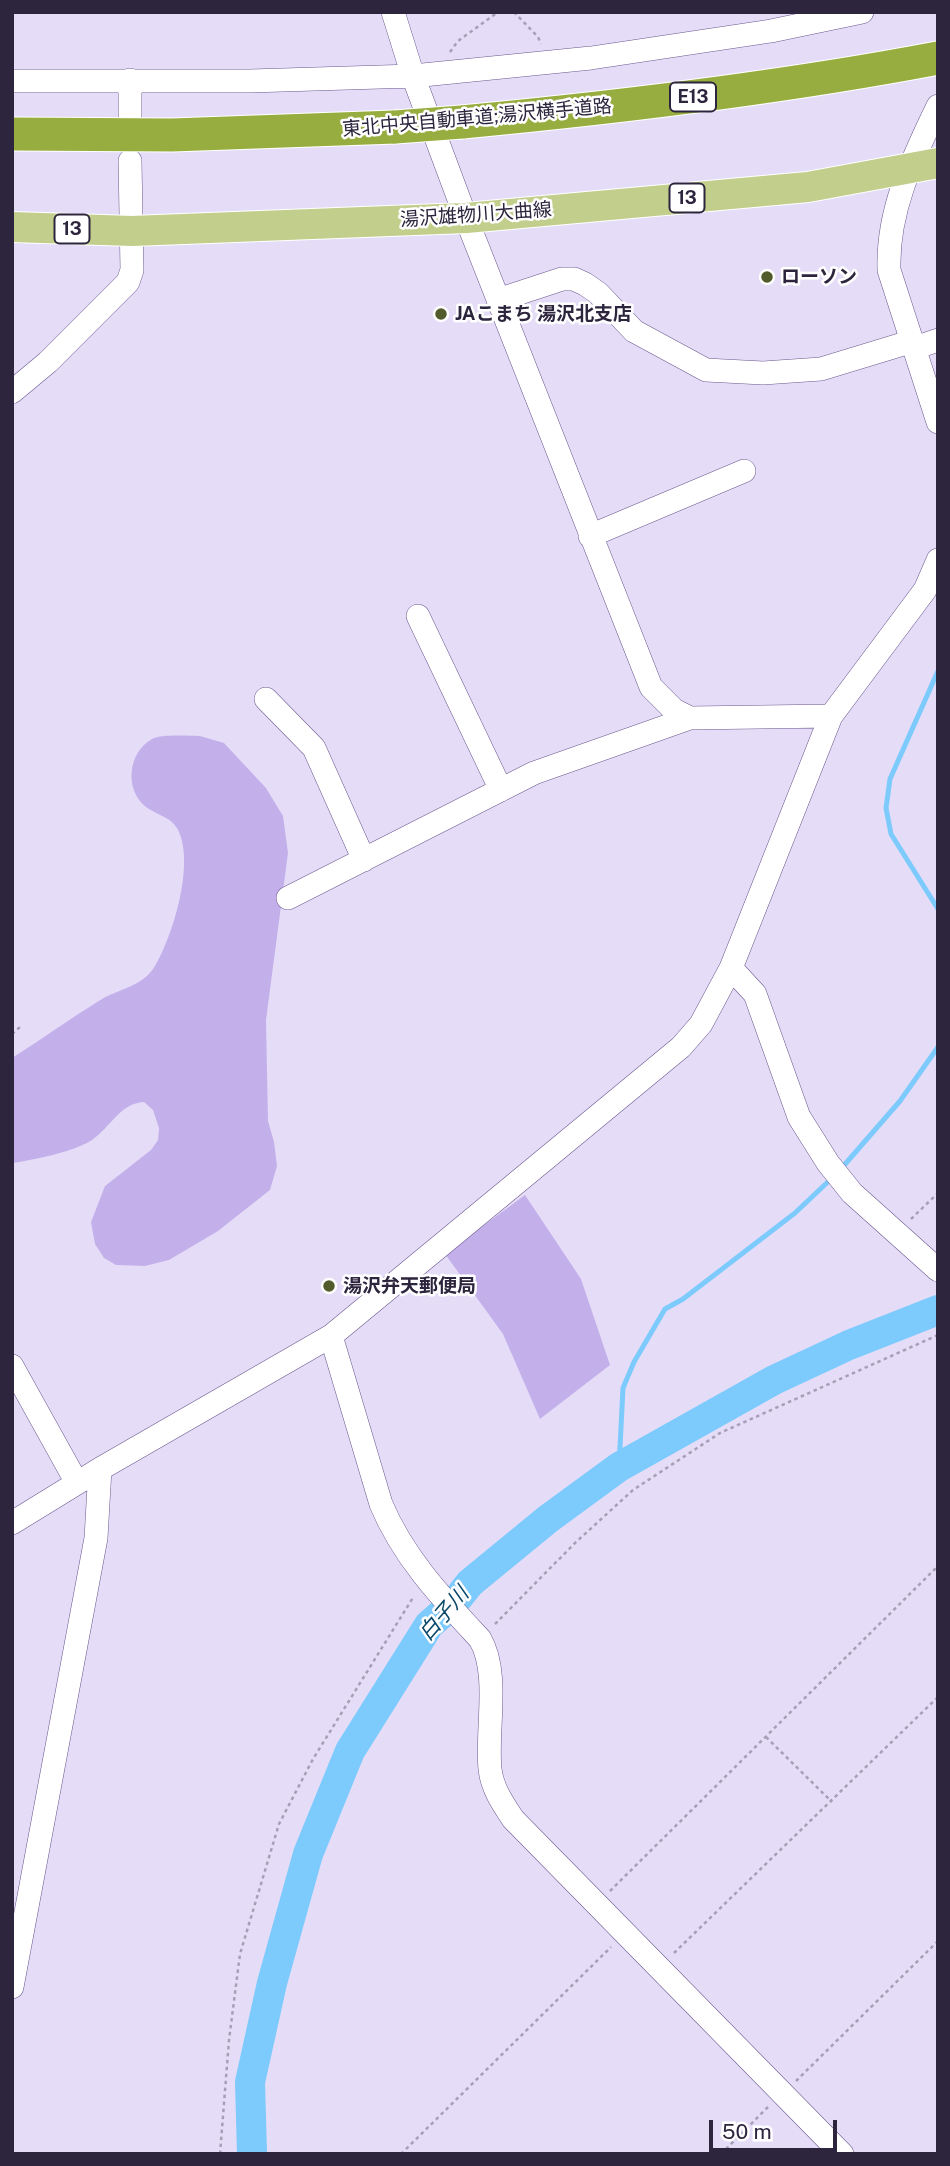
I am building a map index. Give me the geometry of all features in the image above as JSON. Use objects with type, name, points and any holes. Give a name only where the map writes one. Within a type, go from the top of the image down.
[{"type":"highway","name":"東北中央自動車道;湯沢横手道路","points":[[12,134],[172,135],[462,122],[597,110],[751,90],[930,60]]},
{"type":"main road","name":"湯沢雄物川大曲線","points":[[12,227],[132,231],[466,218],[808,187],[938,163]]},
{"type":"street","points":[[393,12],[413,76],[466,218],[651,687],[674,710],[690,718]]},
{"type":"street","points":[[12,81],[250,81],[413,76],[550,62],[771,31],[836,15],[862,12]]},
{"type":"street","points":[[130,80],[130,116]]},
{"type":"street","points":[[938,106],[907,170],[890,232],[889,270],[938,422]]},
{"type":"street","points":[[12,392],[48,362],[128,282],[132,270],[130,161]]},
{"type":"street","points":[[498,300],[562,279],[574,279],[597,293],[634,331],[706,370],[763,373],[821,369],[938,340]]},
{"type":"street","points":[[590,536],[744,471]]},
{"type":"street","points":[[12,1523],[331,1336],[681,1047],[701,1024],[731,968],[831,716],[925,590],[938,560]]},
{"type":"street","points":[[418,617],[501,790]]},
{"type":"street","points":[[266,699],[314,748],[364,860]]},
{"type":"street","points":[[288,898],[534,773],[690,718],[831,716]]},
{"type":"street","points":[[731,968],[755,994],[799,1118],[835,1172],[852,1193],[938,1270]]},
{"type":"street","points":[[331,1336],[381,1504],[391,1528],[430,1584],[477,1635],[488,1658],[490,1772],[513,1819],[842,2154]]},
{"type":"street","points":[[12,1366],[77,1483]]},
{"type":"street","points":[[12,1987],[96,1538],[100,1469]]},
{"type":"path","points":[[447,72],[447,58],[458,41],[498,12]]},
{"type":"path","points":[[514,12],[538,37],[550,62]]},
{"type":"path","points":[[12,1034],[20,1027]]},
{"type":"path","points":[[897,1234],[938,1193]]},
{"type":"path","points":[[477,1635],[633,1490],[720,1433],[938,1335]]},
{"type":"path","points":[[598,1903],[938,1566]]},
{"type":"path","points":[[220,2154],[229,2040],[240,1954],[279,1824],[313,1759],[430,1584]]},
{"type":"path","points":[[659,1967],[938,1697]]},
{"type":"path","points":[[766,1737],[832,1801]]},
{"type":"path","points":[[401,2154],[626,1932]]},
{"type":"path","points":[[721,2154],[938,1941]]},
{"type":"shaded area","points":[[200,736],[224,743],[266,788],[283,816],[288,853],[266,1020],[268,1121],[277,1166],[270,1190],[218,1231],[169,1260],[145,1266],[116,1265],[104,1258],[95,1244],[91,1222],[105,1186],[151,1150],[158,1140],[159,1128],[153,1110],[144,1102],[136,1103],[122,1111],[98,1135],[84,1144],[53,1155],[12,1163],[12,1058],[102,999],[138,983],[155,966],[168,937],[179,900],[183,881],[183,846],[173,823],[139,800],[134,791],[132,772],[138,753],[152,739]]},
{"type":"shaded area","points":[[525,1195],[581,1279],[610,1365],[540,1419],[503,1334],[445,1254]]},
{"type":"waterway","points":[[938,671],[890,779],[886,808],[891,834],[938,909]]},
{"type":"waterway","points":[[840,1170],[900,1101],[938,1047]]},
{"type":"waterway","points":[[619,1467],[623,1388],[634,1362],[665,1309],[683,1299],[795,1213],[833,1177]]},
{"type":"waterway","name":"白子川","points":[[252,2154],[250,2082],[272,1983],[308,1854],[350,1751],[429,1625],[454,1603],[470,1583],[548,1519],[619,1467],[774,1380],[849,1345],[938,1310]]},
{"type":"place","name":"ローソン","points":[[767,277]]},
{"type":"place","name":"JAこまち 湯沢北支店","points":[[441,314]]},
{"type":"place","name":"湯沢弁天郵便局","points":[[329,1286]]}]
